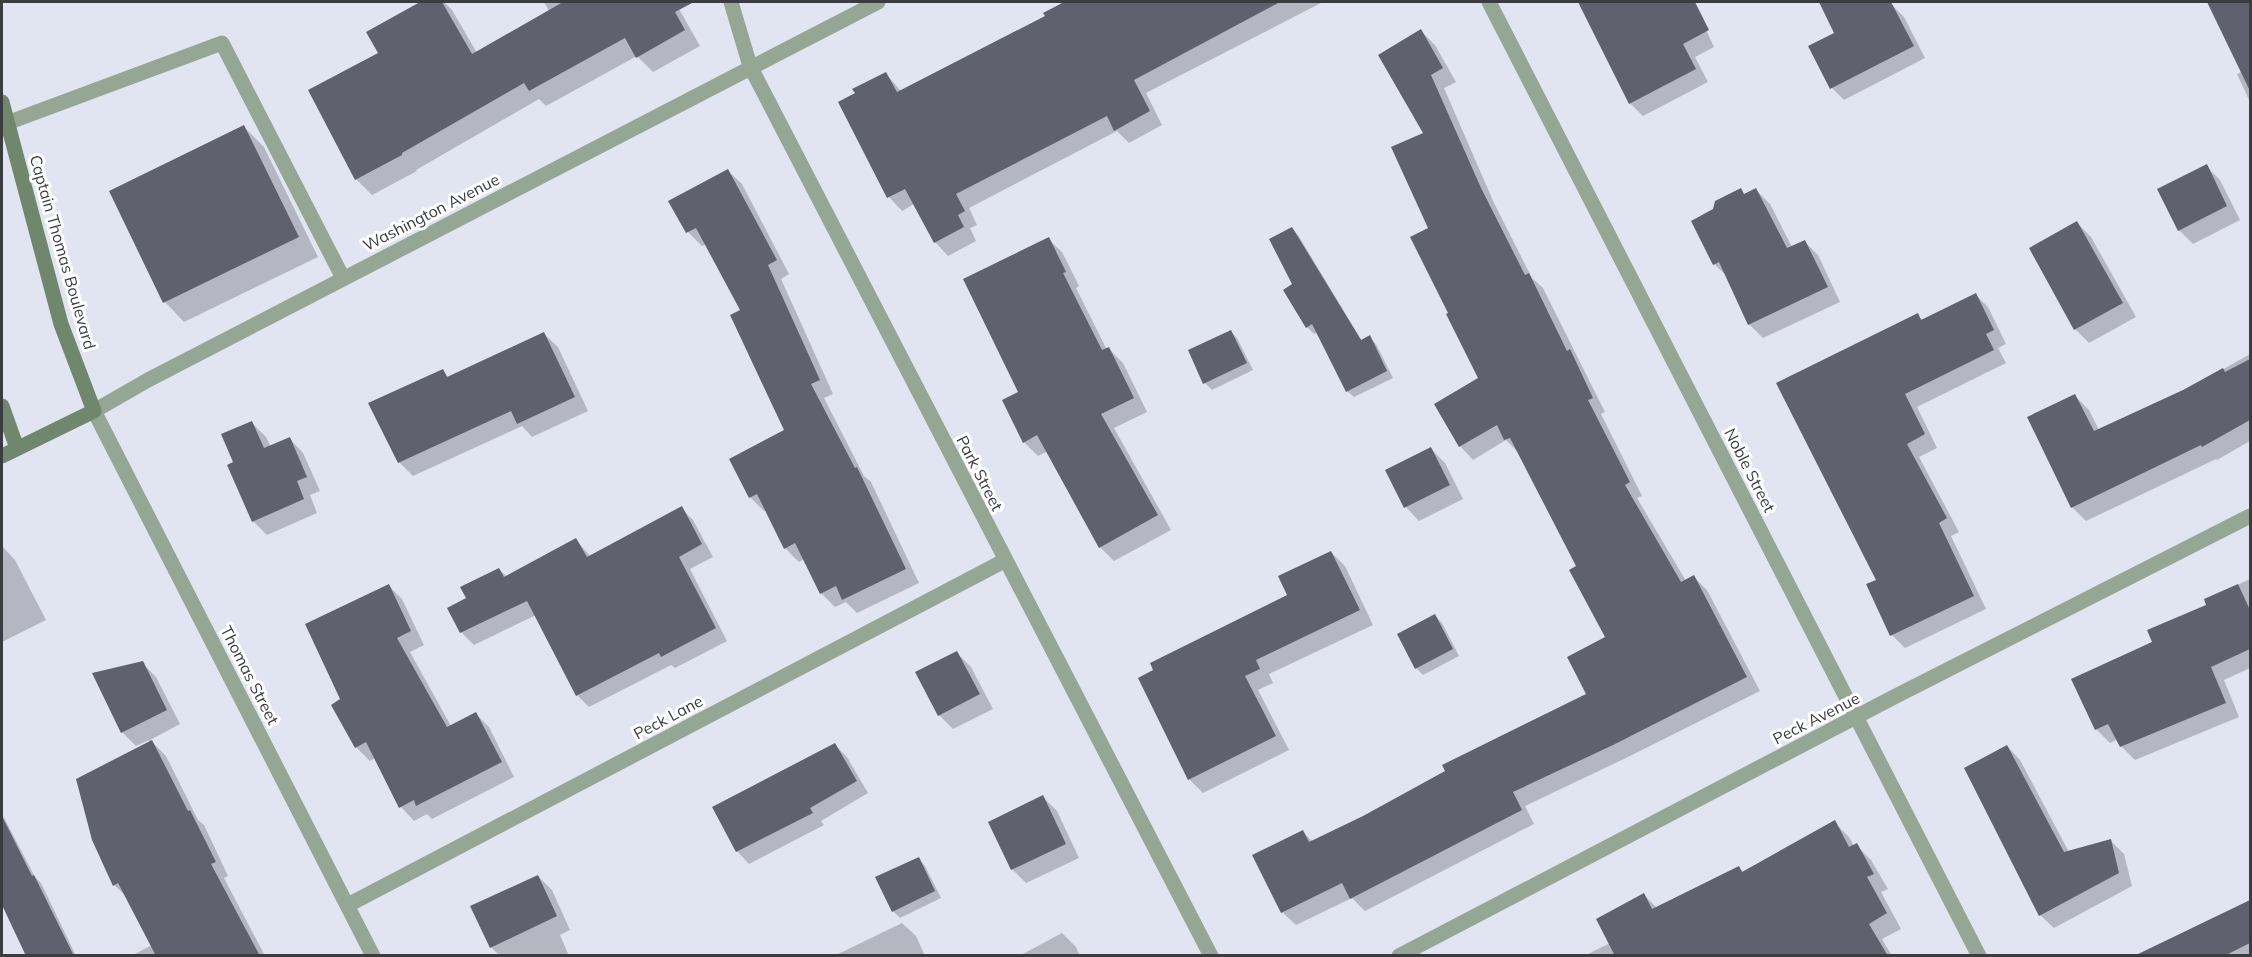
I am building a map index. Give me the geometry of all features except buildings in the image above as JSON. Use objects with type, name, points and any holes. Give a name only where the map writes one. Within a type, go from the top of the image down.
[{"type":"street","name":"Park Street","points":[[731,2],[750,66],[1004,561],[1211,956]]},
{"type":"street","name":"Washington Avenue","points":[[2,456],[94,411],[140,384],[343,278],[750,66],[878,2]]},
{"type":"street","name":"Noble Street","points":[[1489,2],[1979,956]]},
{"type":"street","points":[[7,123],[222,43],[343,278]]},
{"type":"street","name":"Captain Thomas Boulevard","points":[[2,102],[61,324],[94,411]]},
{"type":"street","points":[[2,406],[17,448]]},
{"type":"street","name":"Thomas Street","points":[[94,411],[373,956]]},
{"type":"street","name":"Peck Avenue","points":[[1399,956],[1856,717],[2250,516]]},
{"type":"street","name":"Peck Lane","points":[[348,905],[1004,561]]}]
